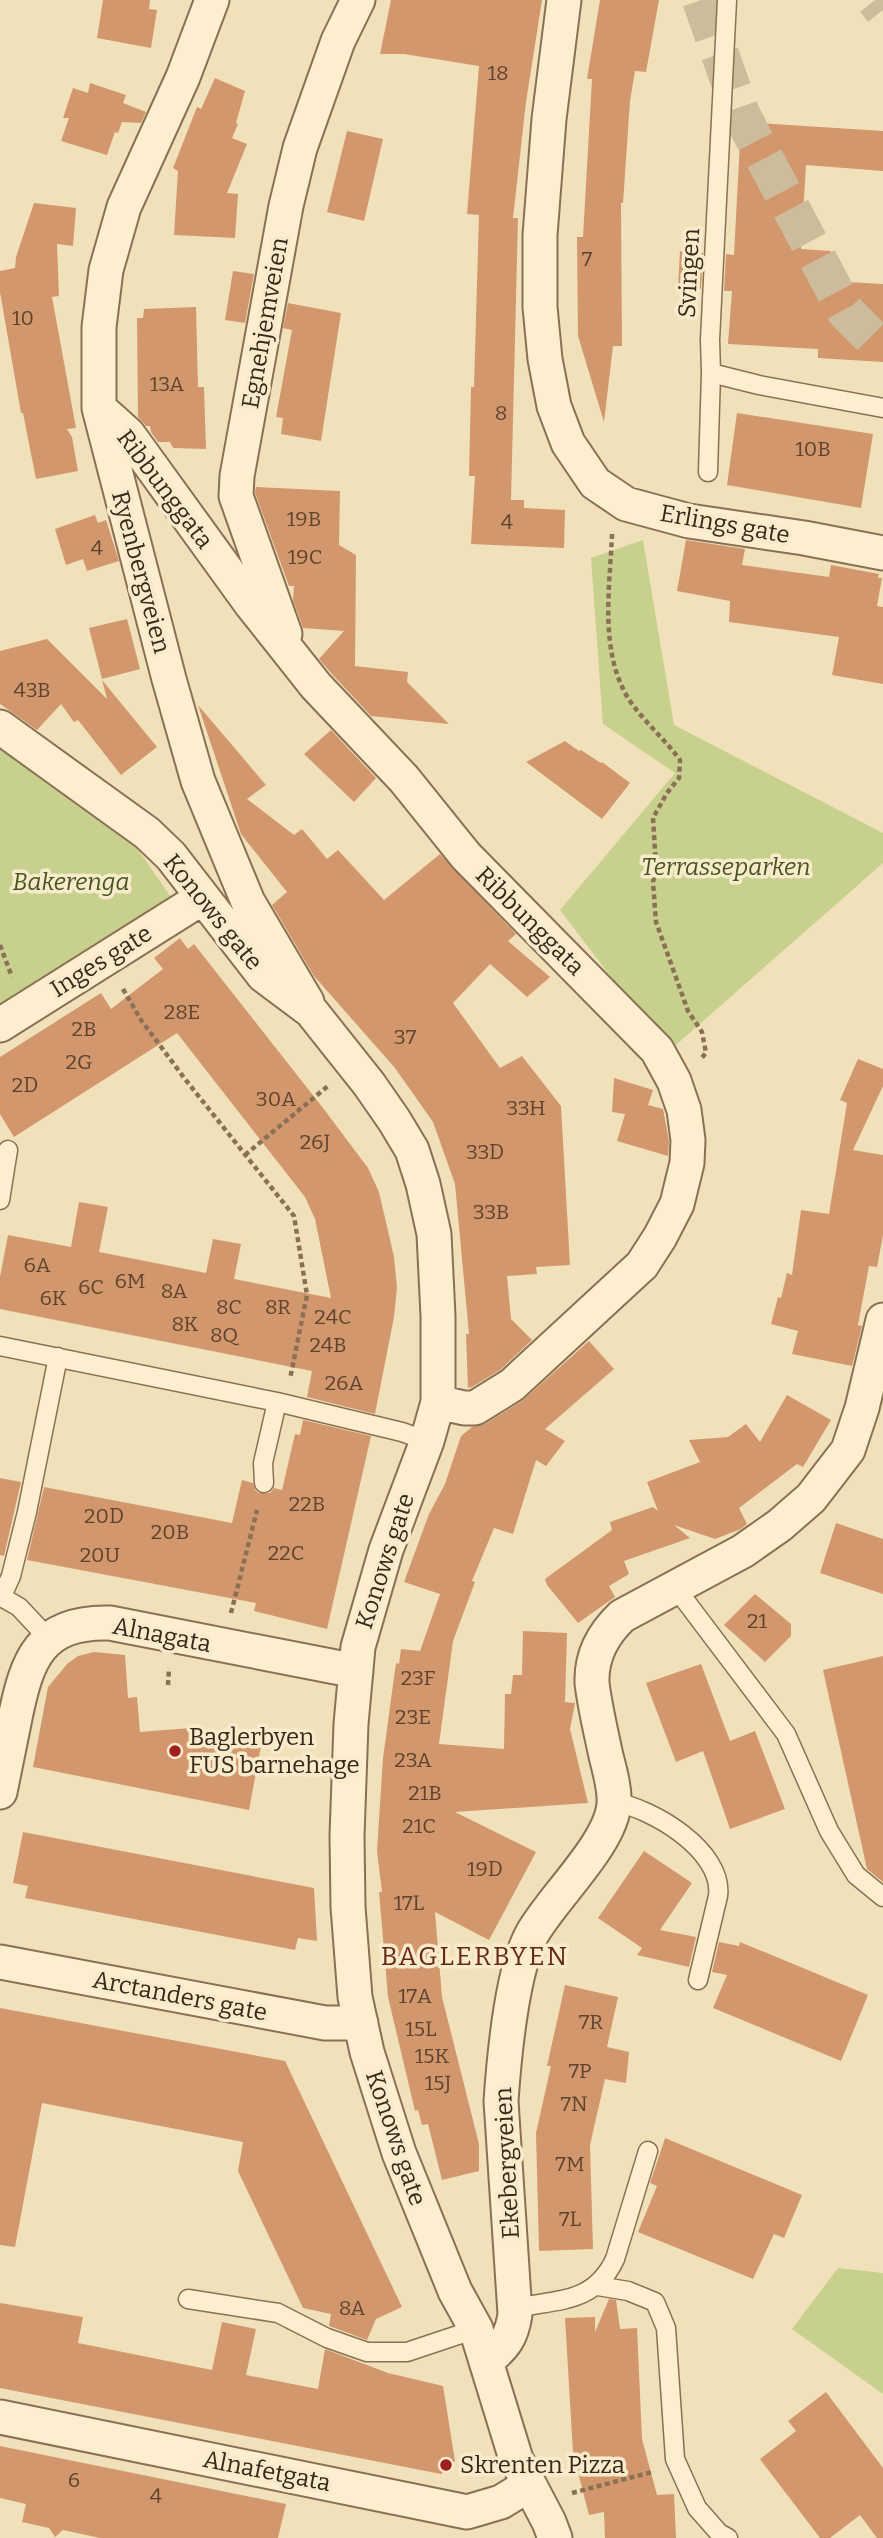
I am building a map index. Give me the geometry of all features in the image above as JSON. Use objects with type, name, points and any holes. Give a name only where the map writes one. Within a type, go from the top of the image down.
[{"type":"street","name":"Ryenbergveien","points":[[212,0],[183,78],[124,207],[106,270],[99,327],[99,408],[198,781],[248,902],[311,1010]]},
{"type":"street","name":"Egnehjemveien","points":[[288,649],[278,610],[236,496],[237,476],[286,206],[300,148],[338,41],[358,0]]},
{"type":"street","name":"Erlings gate","points":[[564,0],[549,119],[540,235],[540,307],[545,359],[554,406],[568,443],[595,483],[626,504],[690,521],[883,553]]},
{"type":"street","name":"Ribbunggata","points":[[99,408],[128,434],[251,604],[316,686],[404,779],[466,856],[657,1050],[674,1081],[684,1110],[688,1140],[687,1163],[677,1204],[642,1265],[512,1385],[475,1408],[438,1402]]},
{"type":"street","name":"Konows gate","points":[[0,727],[147,833],[171,856],[263,975],[311,1010],[394,1120],[412,1150],[423,1184],[434,1234],[438,1402],[427,1441],[386,1550],[358,1647],[348,1779],[348,1907],[355,1997],[367,2052],[399,2153],[445,2266],[476,2329],[516,2459],[555,2538]]},
{"type":"street","name":"Inges gate","points":[[0,1026],[202,898]]},
{"type":"street","points":[[614,1802],[592,1683],[594,1658],[607,1632],[622,1616],[743,1551],[780,1525],[811,1497],[848,1450],[862,1408],[883,1320]]},
{"type":"street","name":"Alnagata","points":[[49,1639],[65,1629],[110,1623],[356,1671]]},
{"type":"street","points":[[0,1792],[26,1672],[40,1648],[49,1639]]},
{"type":"street","name":"Ekebergveien","points":[[486,2361],[505,2346],[513,2331],[515,2308],[500,2101],[524,1950],[575,1863],[607,1827],[614,1802]]},
{"type":"street","name":"Arctanders gate","points":[[0,1962],[325,2023],[360,2023]]},
{"type":"street","name":"Alnafetgata","points":[[0,2417],[467,2512],[501,2502],[529,2485]]},
{"type":"lane","name":"Svingen","points":[[708,472],[710,340],[727,0]]},
{"type":"lane","points":[[710,373],[883,408]]},
{"type":"lane","points":[[0,1200],[9,1150]]},
{"type":"lane","points":[[0,1346],[281,1403],[402,1432],[427,1441]]},
{"type":"lane","points":[[49,1639],[19,1607],[1,1596],[10,1576],[27,1512],[58,1357]]},
{"type":"lane","points":[[264,1483],[263,1463],[281,1403]]},
{"type":"lane","points":[[676,1587],[786,1734],[828,1831],[856,1874],[883,1897]]},
{"type":"lane","points":[[614,1802],[645,1811],[667,1824],[690,1841],[707,1859],[717,1875],[718,1896],[698,1980]]},
{"type":"lane","points":[[515,2308],[574,2298],[598,2286],[615,2259],[648,2151]]},
{"type":"lane","points":[[598,2286],[628,2291],[655,2302],[666,2328],[675,2459],[709,2531],[728,2538]]},
{"type":"lane","points":[[188,2299],[278,2313],[327,2338],[367,2352],[407,2352],[476,2329]]},
{"type":"path","points":[[615,499],[608,615],[613,663],[627,697],[680,760],[679,778],[653,818],[656,922],[688,1011],[702,1032],[706,1053],[693,1070],[674,1081]]},
{"type":"path","points":[[123,980],[123,990],[141,1020],[294,1216],[307,1295],[281,1403]]},
{"type":"path","points":[[245,1155],[331,1083]]},
{"type":"path","points":[[228,1624],[264,1483]]},
{"type":"path","points":[[571,2493],[679,2465]]},
{"type":"green space","name":"Terrasseparken","points":[[643,540],[674,725],[883,833],[883,863],[668,1052],[560,910],[675,773],[603,724],[591,558]]},
{"type":"green space","name":"Bakerenga","points":[[0,745],[130,838],[173,900],[26,994],[0,1005]]},
{"type":"green space","points":[[838,2268],[883,2273],[883,2394],[792,2329]]},
{"type":"building","points":[[103,0],[150,0],[149,9],[157,10],[151,48],[97,38]]},
{"type":"building","points":[[391,0],[542,0],[526,102],[513,218],[518,218],[511,500],[524,500],[524,508],[565,510],[564,548],[471,544],[475,476],[469,476],[471,387],[474,387],[479,215],[467,214],[479,66],[404,54],[380,54]]},
{"type":"building","points":[[600,0],[659,0],[646,72],[635,71],[630,101],[621,203],[622,346],[613,346],[604,422],[578,336],[577,237],[583,237],[592,79],[587,79]]},
{"type":"building","points":[[215,78],[245,91],[232,138],[247,144],[227,193],[238,194],[235,238],[174,235],[178,171],[173,168],[197,107],[201,109]]},
{"type":"building","points":[[90,83],[126,95],[123,103],[146,112],[141,123],[122,122],[118,133],[115,132],[107,155],[61,141],[69,118],[63,118],[73,88],[88,93]]},
{"type":"building","points":[[741,122],[883,131],[883,171],[806,165],[801,249],[831,251],[829,281],[883,284],[883,362],[818,358],[818,349],[728,344],[732,291],[724,291],[726,254],[734,255]]},
{"type":"building","points":[[347,131],[383,139],[364,221],[327,212]]},
{"type":"building","points":[[34,203],[76,208],[73,246],[57,244],[59,296],[52,297],[76,428],[67,429],[72,437],[78,471],[36,479],[21,413],[0,292],[0,271],[15,268],[16,257]]},
{"type":"building","points":[[680,251],[703,253],[701,289],[678,288]]},
{"type":"building","points":[[233,271],[254,274],[245,323],[225,320]]},
{"type":"building","points":[[288,303],[341,313],[321,441],[281,434],[283,418],[276,417],[292,330],[283,328]]},
{"type":"building","points":[[196,307],[198,387],[204,387],[206,449],[173,448],[170,442],[158,442],[150,426],[146,426],[138,417],[137,318],[143,318],[144,309]]},
{"type":"building","points":[[737,413],[873,434],[861,508],[727,485]]},
{"type":"building","points":[[256,487],[340,491],[339,545],[356,555],[355,666],[408,672],[407,682],[449,724],[371,716],[319,659],[344,631],[303,628],[293,600],[294,586],[289,586],[255,493]]},
{"type":"building","points":[[95,515],[98,523],[106,520],[119,561],[87,571],[83,559],[66,565],[55,529]]},
{"type":"building","points":[[686,540],[745,549],[742,565],[829,577],[831,565],[879,574],[878,578],[882,578],[877,606],[883,607],[883,684],[832,675],[839,637],[729,622],[730,601],[677,591]]},
{"type":"building","points":[[127,619],[140,669],[102,679],[89,628]]},
{"type":"building","points":[[47,639],[107,699],[102,680],[157,747],[121,775],[78,720],[74,722],[61,704],[37,730],[0,704],[0,651]]},
{"type":"building","points":[[198,705],[266,785],[247,799],[294,835],[302,829],[327,859],[338,850],[384,900],[440,854],[516,934],[508,941],[550,977],[527,997],[490,964],[453,1003],[500,1068],[522,1056],[561,1106],[570,1265],[536,1267],[537,1274],[507,1276],[511,1319],[532,1340],[500,1370],[472,1387],[468,1388],[466,1334],[469,1334],[455,1184],[433,1122],[395,1068],[314,976],[272,905],[287,892],[241,834]]},
{"type":"building","points":[[331,730],[376,778],[354,802],[304,754]]},
{"type":"building","points":[[565,741],[602,762],[630,783],[602,819],[526,762]]},
{"type":"building","points":[[180,938],[188,949],[194,944],[323,1108],[368,1168],[379,1192],[394,1257],[397,1287],[394,1317],[375,1414],[307,1397],[312,1371],[0,1309],[0,1277],[8,1235],[71,1247],[79,1202],[108,1207],[99,1252],[206,1273],[213,1239],[241,1244],[234,1279],[331,1298],[315,1219],[305,1197],[177,1033],[14,1137],[0,1114],[0,1057],[101,993],[111,1009],[163,969],[154,958]]},
{"type":"building","points":[[858,1059],[883,1069],[883,1086],[853,1150],[883,1155],[883,1235],[877,1267],[869,1266],[858,1325],[862,1326],[852,1366],[792,1354],[798,1331],[771,1324],[787,1273],[792,1275],[801,1210],[829,1214],[847,1103],[840,1100]]},
{"type":"building","points":[[614,1078],[653,1090],[648,1105],[663,1109],[669,1141],[668,1156],[617,1141],[625,1114],[612,1112]]},
{"type":"building","points":[[589,1341],[614,1369],[545,1429],[565,1441],[546,1466],[536,1460],[513,1534],[494,1528],[472,1581],[475,1582],[453,1641],[439,1744],[504,1749],[505,1694],[511,1694],[513,1675],[522,1675],[523,1631],[567,1633],[565,1702],[575,1703],[570,1729],[588,1803],[455,1812],[536,1852],[489,1940],[435,1912],[442,1997],[479,2144],[479,2171],[442,2180],[428,2124],[422,2125],[418,2110],[415,2111],[388,1997],[379,1892],[382,1892],[377,1851],[383,1758],[396,1663],[399,1664],[401,1649],[420,1651],[440,1594],[404,1582],[429,1514],[445,1484],[461,1436],[472,1427],[485,1424],[522,1401]]},
{"type":"building","points":[[787,1395],[831,1420],[803,1467],[797,1464],[739,1508],[747,1524],[741,1529],[715,1539],[674,1525],[690,1538],[624,1561],[629,1574],[609,1586],[615,1597],[578,1623],[545,1579],[612,1530],[610,1522],[653,1507],[658,1511],[647,1482],[700,1462],[689,1440],[728,1437],[746,1424],[760,1442]]},
{"type":"building","points":[[303,1420],[371,1436],[327,1629],[254,1611],[256,1603],[27,1560],[44,1487],[232,1523],[242,1480],[253,1483],[259,1493],[270,1493],[274,1488],[282,1490],[295,1434],[300,1435]]},
{"type":"building","points":[[0,1478],[21,1482],[4,1556],[0,1555]]},
{"type":"building","points":[[836,1523],[883,1539],[883,1594],[820,1573]]},
{"type":"building","points":[[755,1594],[791,1624],[791,1636],[765,1662],[724,1625]]},
{"type":"building","points":[[94,1652],[125,1655],[128,1698],[137,1697],[140,1732],[203,1727],[204,1746],[262,1741],[249,1810],[33,1767],[48,1687],[67,1664],[78,1656]]},
{"type":"building","points":[[883,1656],[883,1882],[867,1869],[823,1670]]},
{"type":"building","points":[[701,1664],[730,1741],[755,1731],[785,1809],[730,1829],[703,1751],[676,1762],[646,1683]]},
{"type":"building","points":[[23,1832],[314,1888],[317,1941],[298,1938],[295,1950],[25,1898],[28,1886],[13,1883]]},
{"type":"building","points":[[644,1851],[692,1883],[660,1930],[696,1937],[689,1967],[637,1955],[642,1948],[598,1918]]},
{"type":"building","points":[[719,1942],[739,1946],[740,1942],[868,1995],[841,2061],[713,2008],[727,1975],[712,1972]]},
{"type":"building","points":[[565,1985],[618,1997],[607,2047],[629,2052],[626,2083],[605,2079],[590,2145],[593,2249],[539,2251],[536,2133]]},
{"type":"building","points":[[0,2008],[285,2061],[402,2307],[376,2319],[367,2340],[329,2326],[331,2314],[303,2308],[238,2171],[243,2142],[42,2103],[15,2247],[0,2245]]},
{"type":"building","points":[[665,2138],[802,2195],[784,2238],[774,2234],[753,2279],[638,2232],[657,2186],[650,2183]]},
{"type":"building","points":[[609,2299],[616,2300],[620,2329],[637,2328],[642,2439],[657,2495],[674,2494],[676,2538],[605,2538],[604,2512],[589,2515],[573,2453],[565,2318],[595,2317],[595,2332]]},
{"type":"building","points":[[0,2303],[83,2317],[78,2343],[212,2370],[222,2322],[256,2329],[246,2375],[318,2389],[325,2349],[388,2373],[443,2386],[455,2461],[441,2474],[0,2388]]},
{"type":"building","points":[[826,2392],[883,2468],[883,2538],[877,2538],[860,2515],[830,2538],[820,2538],[760,2459],[796,2431],[788,2421]]},
{"type":"building","points":[[0,2446],[286,2504],[278,2538],[100,2538],[63,2530],[55,2537],[49,2528],[22,2522],[26,2504],[0,2498]]},
{"type":"tunnel","points":[[701,0],[741,114],[846,312],[883,349]]},
{"type":"tunnel","points":[[875,0],[883,10]]},
{"type":"place","name":"Baglerbyen FUS barnehage","points":[[175,1751]]},
{"type":"place","name":"Skrenten Pizza","points":[[446,2465]]},
{"type":"district","name":"BAGLERBYEN","points":[[475,1956]]}]
